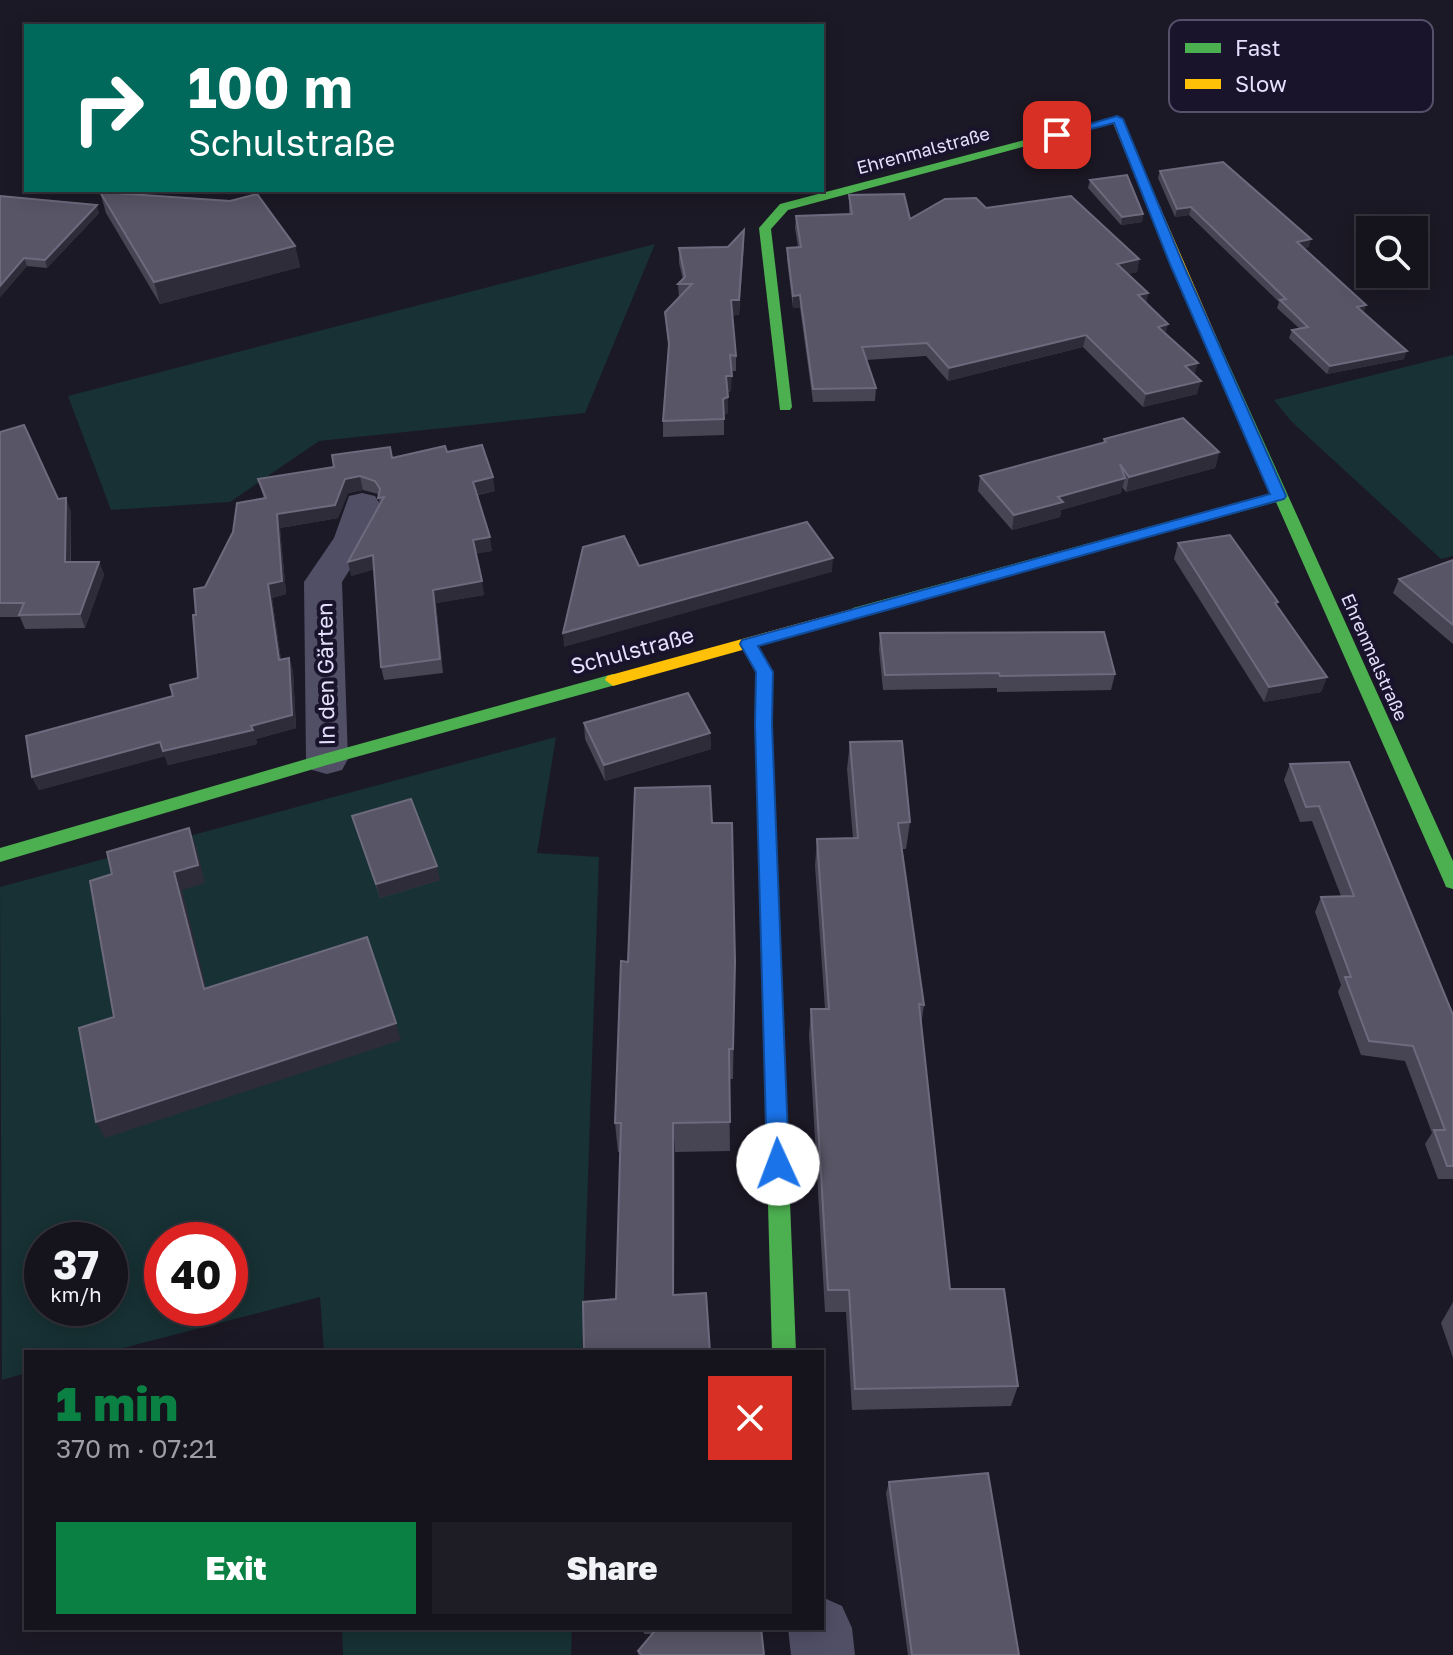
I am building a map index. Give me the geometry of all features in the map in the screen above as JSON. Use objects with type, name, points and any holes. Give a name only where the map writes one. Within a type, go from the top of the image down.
[{"type":"street","name":"Ehrenmalstraße","points":[[785,407],[765,228],[784,207],[1117,119],[1279,496],[1315,570],[1453,882]]},
{"type":"street","name":"Schulstraße","points":[[0,855],[327,759],[1279,496]]},
{"type":"street","name":"In den Gärten","points":[[327,759],[323,582],[352,538],[362,504]]},
{"type":"street","points":[[748,644],[765,672],[763,724],[784,1350]]},
{"type":"street","points":[[820,1630],[823,1655]]},
{"type":"green space","points":[[655,244],[585,413],[319,441],[230,502],[111,510],[68,396]]},
{"type":"green space","points":[[1453,355],[1453,556],[1441,559],[1291,421],[1274,400]]},
{"type":"green space","points":[[556,737],[537,853],[599,857],[582,1350],[324,1350],[320,1297],[248,1316],[248,1222],[144,1222],[144,1326],[208,1326],[116,1350],[24,1350],[24,1374],[2,1380],[0,887]]},
{"type":"green space","points":[[342,1630],[572,1630],[571,1655],[343,1655]]},
{"type":"building","points":[[1223,162],[1311,239],[1297,242],[1366,305],[1357,307],[1407,351],[1330,366],[1292,330],[1308,327],[1280,300],[1286,299],[1191,207],[1177,209],[1160,171]]},
{"type":"building","points":[[1127,175],[1143,214],[1122,217],[1090,180]]},
{"type":"building","points":[[100,192],[230,201],[257,194],[295,246],[154,282]]},
{"type":"building","points":[[904,194],[910,219],[945,199],[976,198],[986,208],[1071,196],[1139,259],[1117,264],[1148,293],[1138,295],[1168,324],[1158,327],[1198,363],[1185,366],[1201,381],[1146,394],[1086,335],[949,368],[927,343],[862,347],[876,388],[813,389],[800,295],[793,296],[787,248],[801,247],[796,216],[852,214],[849,195]]},
{"type":"building","points":[[0,196],[97,205],[45,260],[24,258],[0,286]]},
{"type":"building","points":[[744,230],[739,300],[731,300],[736,356],[730,355],[732,376],[726,376],[728,397],[723,399],[724,419],[663,421],[669,344],[665,312],[692,284],[678,284],[685,277],[679,248],[728,247]]},
{"type":"building","points":[[1183,418],[1219,452],[1129,477],[1120,464],[1125,478],[1058,497],[1063,502],[1014,515],[980,476],[1106,442],[1104,439]]},
{"type":"building","points":[[24,425],[58,499],[66,498],[65,562],[99,562],[80,614],[19,615],[24,603],[0,603],[0,432]]},
{"type":"building","points":[[482,445],[493,477],[473,482],[490,537],[473,540],[482,581],[433,590],[440,659],[381,667],[373,555],[348,562],[384,497],[378,498],[380,489],[375,481],[360,476],[345,479],[335,505],[277,514],[282,581],[268,584],[279,660],[289,658],[292,715],[251,726],[253,730],[163,751],[160,742],[32,777],[26,736],[173,696],[170,685],[198,678],[194,589],[205,587],[233,532],[237,503],[266,498],[258,479],[334,467],[332,455],[390,447],[392,458],[445,446],[447,452]]},
{"type":"building","points":[[807,522],[833,558],[563,633],[583,547],[624,536],[639,566]]},
{"type":"building","points":[[1230,535],[1327,677],[1269,687],[1178,543]]},
{"type":"building","points":[[1453,560],[1453,625],[1399,579]]},
{"type":"building","points":[[1104,632],[1115,674],[1000,676],[999,673],[885,675],[880,633]]},
{"type":"building","points":[[688,693],[710,733],[604,765],[584,723]]},
{"type":"building","points":[[902,741],[910,822],[898,823],[924,1005],[919,1004],[950,1289],[1004,1289],[1018,1386],[855,1389],[849,1290],[828,1290],[811,1009],[829,1009],[817,839],[858,838],[850,742]]},
{"type":"building","points":[[1349,762],[1453,1015],[1453,1166],[1447,1166],[1434,1130],[1445,1130],[1413,1046],[1369,1041],[1345,977],[1351,977],[1321,897],[1354,896],[1319,806],[1306,807],[1290,764]]},
{"type":"building","points":[[710,786],[712,823],[732,823],[735,962],[733,1049],[729,1049],[730,1122],[673,1123],[673,1295],[706,1293],[710,1350],[584,1350],[583,1302],[616,1299],[621,1123],[615,1123],[621,961],[628,962],[635,788]]},
{"type":"building","points":[[411,799],[437,866],[376,884],[352,816]]},
{"type":"building","points":[[189,828],[198,865],[174,872],[204,989],[367,937],[396,1023],[96,1122],[79,1028],[114,1017],[90,881],[112,874],[107,852]]},
{"type":"building","points":[[988,1473],[1019,1655],[912,1655],[889,1482]]},
{"type":"building","points":[[761,1630],[764,1655],[642,1655],[638,1651],[654,1632]]},
{"type":"traffic: fast","points":[[785,407],[765,228],[784,207],[1063,133]]},
{"type":"traffic: fast","points":[[1209,336],[1453,882]]},
{"type":"traffic: fast","points":[[859,612],[1279,496]]},
{"type":"traffic: fast","points":[[748,644],[765,672],[763,724],[784,1350]]},
{"type":"traffic: fast","points":[[0,855],[327,759],[613,680]]},
{"type":"traffic: slow","points":[[1063,133],[1117,119],[1209,336]]},
{"type":"traffic: slow","points":[[613,680],[859,612]]},
{"type":"route","points":[[778,1164],[763,724],[765,672],[748,644],[1279,496],[1117,119],[1057,135]]}]
